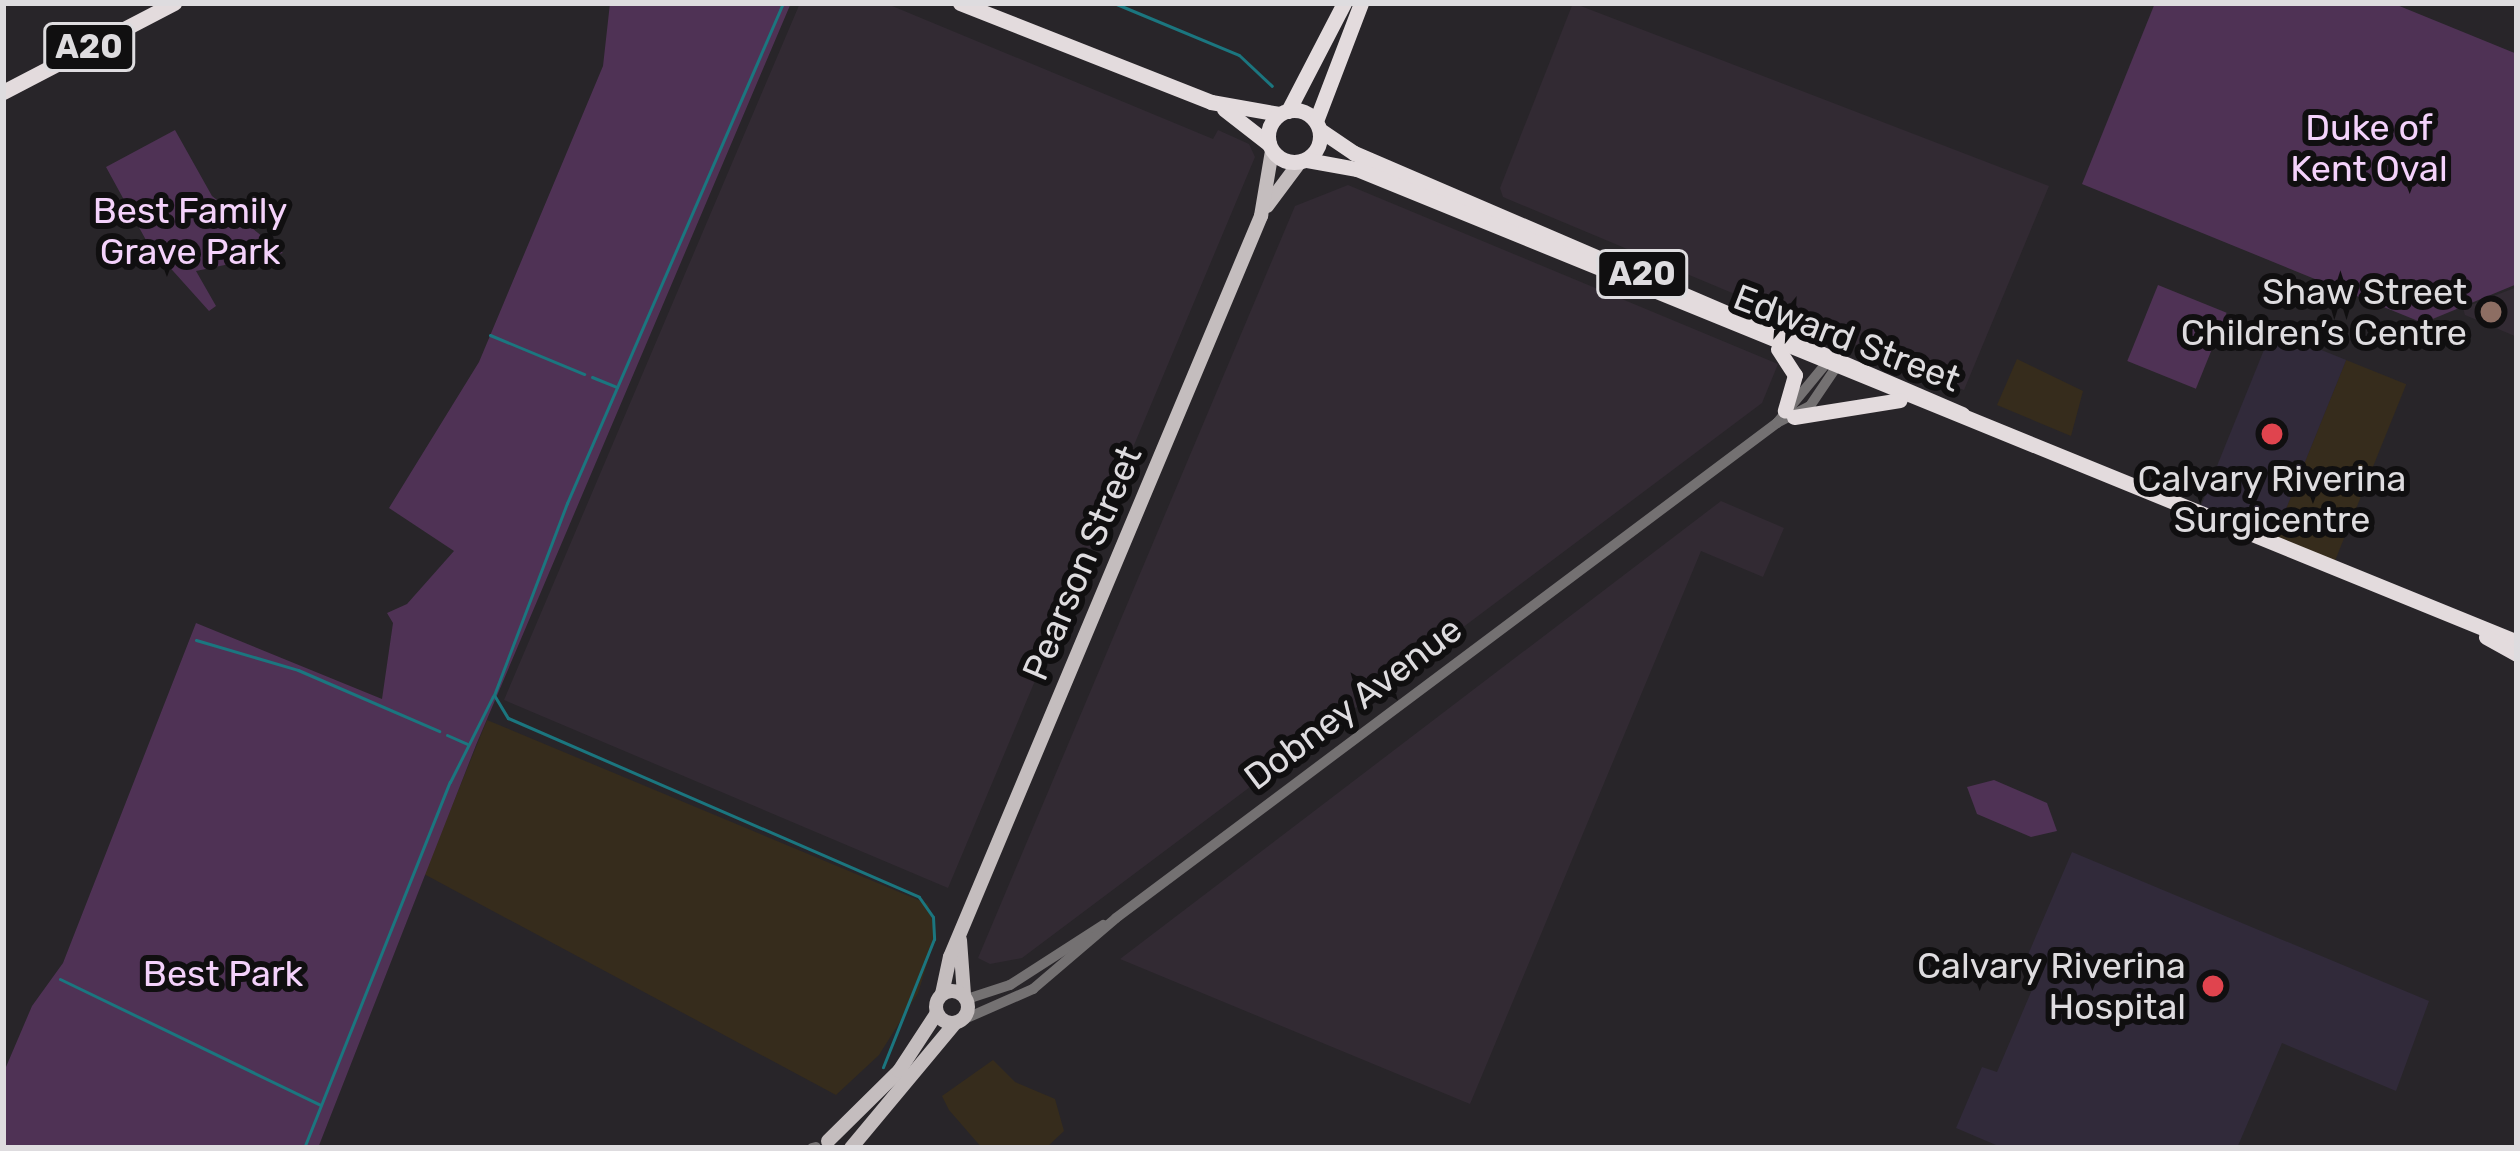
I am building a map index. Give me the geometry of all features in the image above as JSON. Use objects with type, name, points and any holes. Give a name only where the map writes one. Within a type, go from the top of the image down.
[{"type":"highway","name":"A20","points":[[3,92],[174,3]]},
{"type":"highway","name":"A20","points":[[961,3],[1211,102],[1283,112],[1318,125]]},
{"type":"highway","points":[[1270,147],[1283,112],[1344,3]]},
{"type":"highway","points":[[1303,161],[1361,3]]},
{"type":"highway","name":"A20","points":[[1211,102],[1270,147],[1303,161]]},
{"type":"highway","name":"Edward Street","points":[[1318,125],[1354,153],[1910,400],[1964,416]]},
{"type":"highway","name":"Edward Street","points":[[1303,161],[1357,169],[2474,629],[2517,641]]},
{"type":"highway","points":[[1768,341],[1796,375],[1785,417],[1841,404],[1910,400]]},
{"type":"highway","name":"Edward Street","points":[[2474,629],[2517,654]]},
{"type":"main road","name":"Pearson Street","points":[[1261,216],[1270,147]]},
{"type":"main road","name":"Pearson Street","points":[[937,1013],[959,934],[1261,216],[1303,161]]},
{"type":"main road","name":"Pearson Street","points":[[959,934],[965,997]]},
{"type":"main road","points":[[818,1146],[899,1071],[937,1013],[958,1022],[965,997],[942,994]]},
{"type":"main road","name":"Dobney Avenue","points":[[847,1148],[958,1022]]},
{"type":"main road","points":[[818,1146],[847,1148]]},
{"type":"street","name":"Dobney Avenue","points":[[958,1022],[1033,989],[1116,918],[1785,417],[1829,362]]},
{"type":"street","points":[[965,997],[1010,985],[1116,918]]},
{"type":"shaded area","points":[[800,3],[885,3],[1213,139],[1218,130],[1249,144],[1255,157],[948,888],[504,700]]},
{"type":"shaded area","points":[[1573,3],[2049,186],[1964,390],[1503,197],[1500,188]]},
{"type":"shaded area","points":[[1348,185],[1778,364],[1762,403],[1022,958],[990,964],[978,958],[1295,206]]},
{"type":"shaded area","name":"Shaw Street Children’s Centre","points":[[2517,287],[2517,337],[2465,315],[2463,308]]},
{"type":"shaded area","name":"Calvary Riverina Surgicentre","points":[[2272,330],[2346,360],[2274,540],[2199,510]]},
{"type":"shaded area","points":[[2017,359],[2083,391],[2071,436],[1997,405]]},
{"type":"shaded area","points":[[2346,360],[2406,384],[2333,566],[2273,542]]},
{"type":"shaded area","points":[[1721,501],[1784,528],[1763,577],[1701,551],[1470,1104],[1120,959]]},
{"type":"shaded area","points":[[487,720],[928,904],[936,935],[918,993],[879,1055],[836,1095],[424,874]]},
{"type":"shaded area","name":"Calvary Riverina Hospital","points":[[2072,852],[2429,1001],[2396,1091],[2282,1043],[2237,1148],[2003,1148],[1956,1128],[1982,1067],[1997,1072],[2040,971],[2024,964]]},
{"type":"shaded area","points":[[993,1060],[1015,1082],[1055,1099],[1064,1131],[1046,1148],[982,1148],[949,1110],[942,1096]]},
{"type":"green space","name":"Best Park","points":[[610,3],[791,3],[476,745],[318,1148],[3,1148],[3,1074],[32,1006],[63,963],[196,623],[382,699],[393,623],[387,613],[407,604],[454,551],[389,508],[479,362],[603,66]]},
{"type":"green space","name":"Duke of Kent Oval","points":[[2155,3],[2392,3],[2517,54],[2517,284],[2423,323],[2082,184]]},
{"type":"green space","name":"Best Family Grave Park","points":[[175,130],[212,196],[283,253],[196,271],[216,306],[209,311],[147,242],[106,167]]},
{"type":"green space","points":[[2158,285],[2227,313],[2196,389],[2127,361]]},
{"type":"green space","points":[[1994,780],[2047,803],[2057,831],[2031,837],[1977,814],[1967,787]]},
{"type":"waterway","points":[[783,3],[567,503],[494,695],[508,718],[919,897],[933,917],[934,939],[883,1067]]},
{"type":"waterway","points":[[1114,3],[1239,55],[1272,86]]},
{"type":"waterway","points":[[490,335],[584,374]]},
{"type":"waterway","points":[[592,377],[617,387]]},
{"type":"waterway","points":[[196,640],[298,670],[439,731]]},
{"type":"waterway","points":[[304,1148],[450,782],[493,696]]},
{"type":"waterway","points":[[447,735],[467,744]]},
{"type":"waterway","points":[[60,979],[319,1104]]},
{"type":"place","name":"Shaw Street Children’s Centre","points":[[2491,312]]},
{"type":"place","name":"Calvary Riverina Surgicentre","points":[[2272,434]]},
{"type":"place","name":"Calvary Riverina Hospital","points":[[2213,986]]}]
